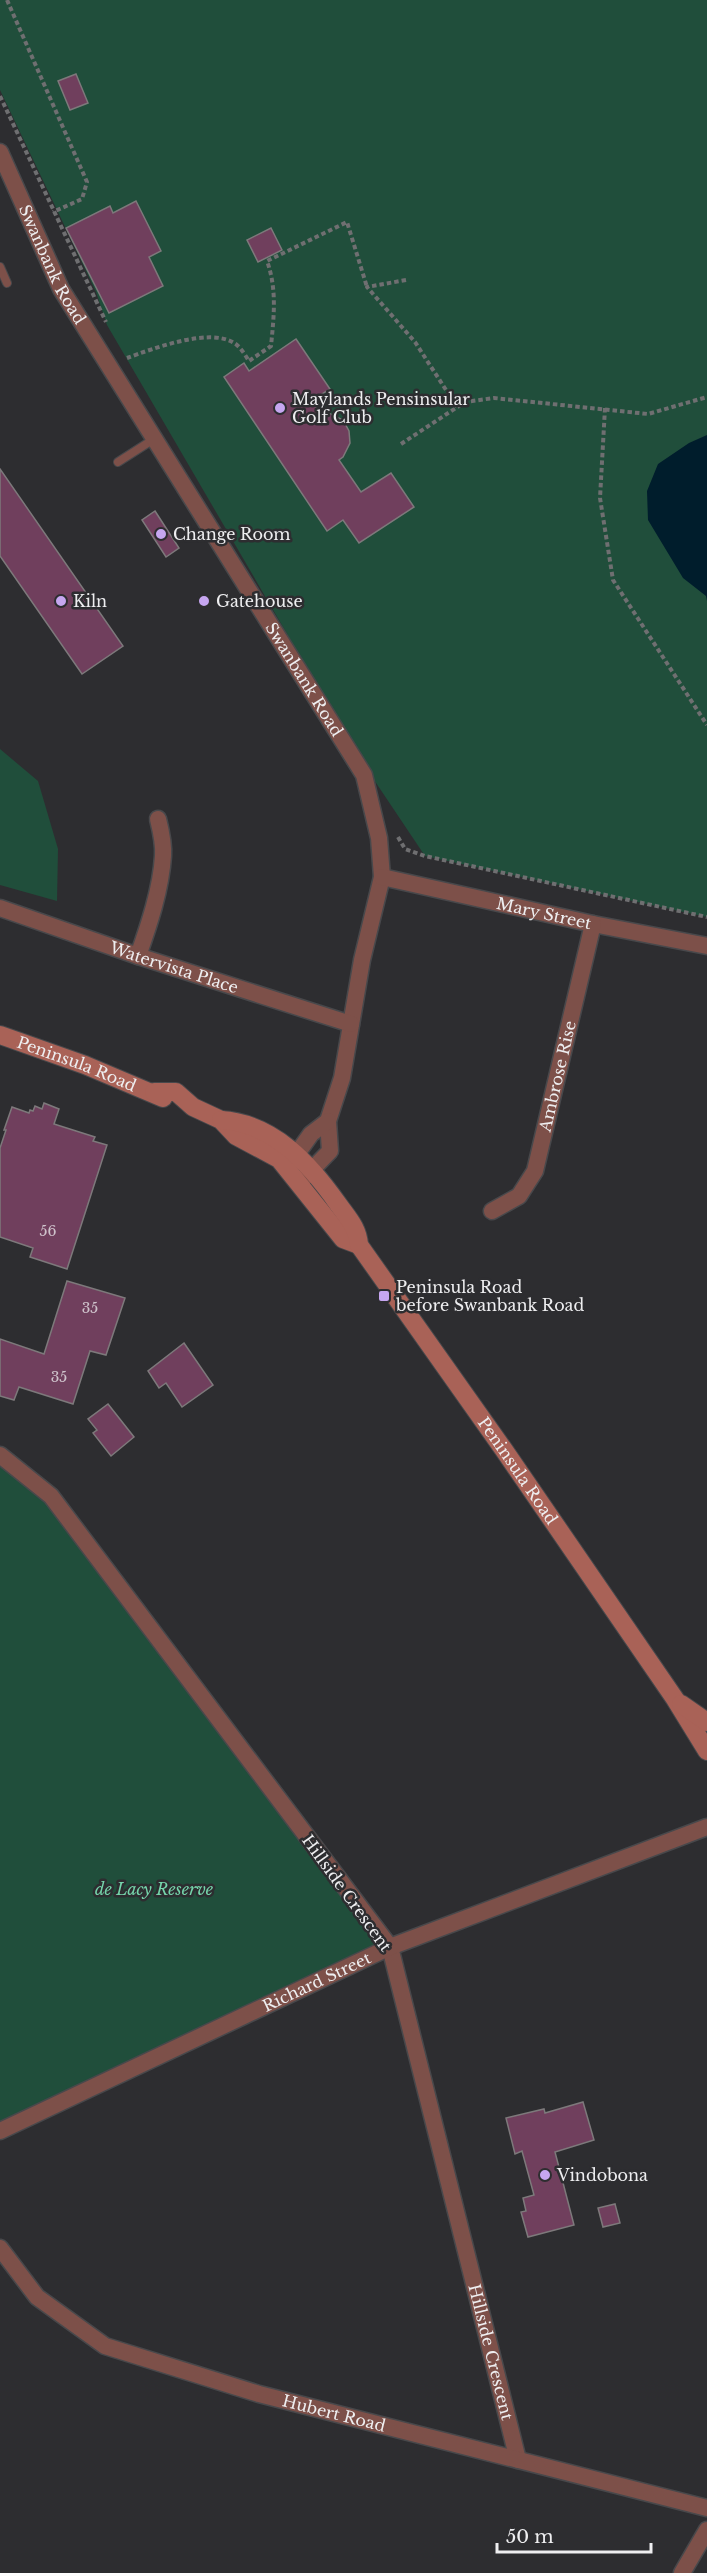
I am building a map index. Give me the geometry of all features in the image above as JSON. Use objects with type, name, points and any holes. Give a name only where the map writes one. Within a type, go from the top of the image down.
[{"type":"street","name":"Swanbank Road","points":[[0,152],[62,289],[364,775],[379,838],[382,877],[362,960],[342,1078],[328,1122],[330,1151],[298,1169]]},
{"type":"street","points":[[138,956],[145,937],[164,854],[158,819]]},
{"type":"street","name":"Mary Street","points":[[382,877],[592,924],[707,946]]},
{"type":"street","name":"Watervista Place","points":[[0,908],[138,956],[351,1024]]},
{"type":"street","name":"Ambrose Rise","points":[[492,1211],[519,1196],[535,1171],[592,924]]},
{"type":"street","name":"Peninsula Road","points":[[0,1035],[154,1092],[173,1103],[193,1107],[221,1120],[236,1136],[298,1169],[343,1239],[359,1245],[675,1699],[707,1750]]},
{"type":"street","points":[[298,1169],[311,1134],[328,1122]]},
{"type":"street","name":"Hillside Crescent","points":[[0,1455],[51,1496],[390,1947],[518,2460]]},
{"type":"street","name":"Peninsula Road","points":[[675,1699],[707,1722]]},
{"type":"street","name":"Richard Street","points":[[0,2131],[390,1947],[707,1827]]},
{"type":"street","name":"Hubert Road","points":[[0,2248],[37,2297],[105,2346],[259,2394],[707,2508]]},
{"type":"street","points":[[682,2573],[707,2530]]},
{"type":"lane","points":[[0,267],[7,283]]},
{"type":"lane","points":[[118,462],[154,439]]},
{"type":"path","points":[[7,0],[87,182],[82,199],[54,212]]},
{"type":"path","points":[[0,98],[107,325]]},
{"type":"path","points":[[128,358],[184,340],[218,338],[233,342],[249,361],[271,346],[275,309],[273,279],[267,261],[347,222],[366,287],[415,342],[457,407]]},
{"type":"path","points":[[366,287],[406,280]]},
{"type":"path","points":[[122,350],[134,368]]},
{"type":"path","points":[[401,444],[465,402],[494,398],[648,414],[707,397]]},
{"type":"path","points":[[605,408],[600,498],[612,580],[707,725]]},
{"type":"path","points":[[396,833],[405,849],[425,856],[707,917]]},
{"type":"green space","points":[[0,0],[707,0],[707,917],[425,856],[360,759],[107,325],[96,292],[0,90]]},
{"type":"green space","points":[[0,749],[38,781],[58,849],[57,901],[0,885]]},
{"type":"green space","name":"de Lacy Reserve","points":[[0,1459],[51,1496],[390,1947],[0,2131]]},
{"type":"water","points":[[707,435],[707,601],[706,596],[683,578],[648,520],[647,491],[658,464],[689,443]]},
{"type":"building","points":[[76,74],[88,103],[70,110],[58,81]]},
{"type":"building","points":[[136,201],[161,251],[149,257],[163,286],[109,313],[66,228],[110,206],[113,213]]},
{"type":"building","points":[[271,228],[282,250],[258,262],[247,240]]},
{"type":"building","name":"Maylands Pensinsular Golf Club","points":[[296,339],[330,389],[308,403],[343,420],[349,431],[350,443],[339,460],[361,492],[391,473],[414,507],[359,543],[343,520],[327,531],[224,377],[244,363],[249,371]]},
{"type":"building","name":"Kiln","points":[[0,469],[123,646],[82,674],[0,556]]},
{"type":"building","name":"Change Room","points":[[155,511],[179,548],[166,557],[142,520]]},
{"type":"building","points":[[44,1103],[59,1109],[54,1124],[95,1137],[93,1141],[107,1145],[67,1269],[30,1257],[33,1248],[0,1237],[0,1148],[6,1130],[4,1130],[12,1107],[29,1113],[35,1106],[42,1109]]},
{"type":"building","points":[[67,1281],[125,1298],[106,1355],[90,1351],[73,1404],[19,1387],[14,1400],[0,1396],[0,1339],[44,1354]]},
{"type":"building","points":[[184,1343],[213,1385],[182,1407],[166,1383],[159,1388],[148,1371]]},
{"type":"building","points":[[108,1404],[134,1437],[111,1456],[93,1433],[97,1430],[88,1419]]},
{"type":"building","name":"Vindobona","points":[[583,2102],[594,2140],[555,2152],[574,2225],[528,2237],[521,2212],[526,2211],[523,2198],[534,2195],[522,2151],[515,2154],[506,2118],[544,2109],[545,2113]]},
{"type":"building","points":[[615,2204],[620,2223],[603,2227],[598,2208]]},
{"type":"place","name":"Maylands Pensinsular Golf Club","points":[[280,408]]},
{"type":"place","name":"Change Room","points":[[161,534]]},
{"type":"place","name":"Kiln","points":[[61,601]]},
{"type":"place","name":"Gatehouse","points":[[204,601]]},
{"type":"place","name":"Peninsula Road before Swanbank Road","points":[[384,1296]]},
{"type":"place","name":"Vindobona","points":[[545,2175]]}]
